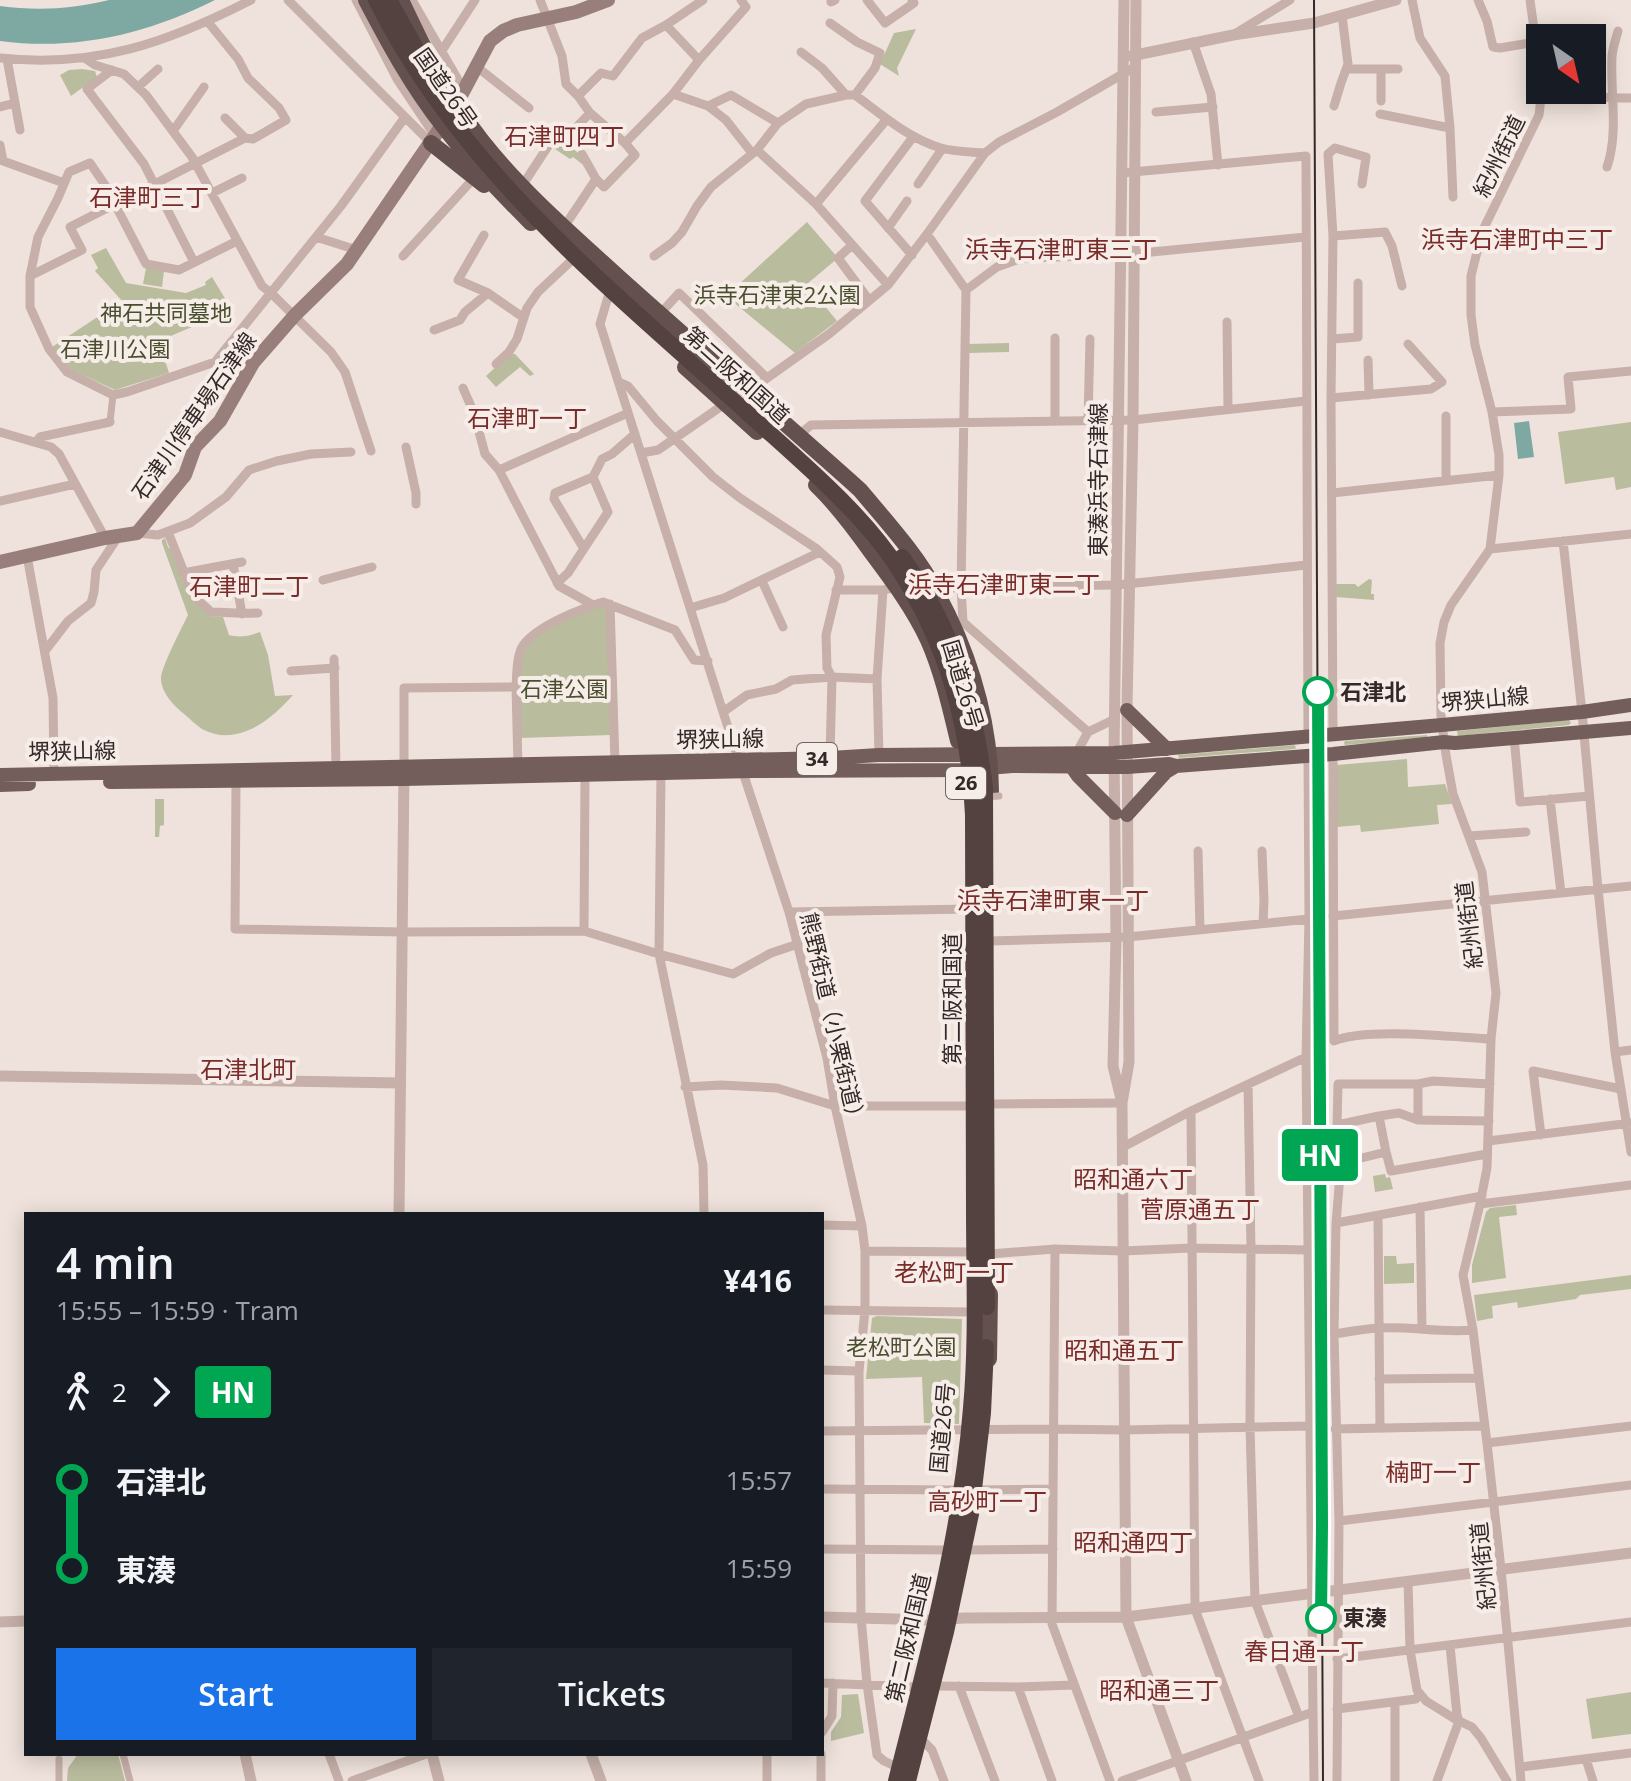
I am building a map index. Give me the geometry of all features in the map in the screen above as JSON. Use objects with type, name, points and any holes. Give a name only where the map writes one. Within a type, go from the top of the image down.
[{"type":"highway","name":"国道26号","points":[[366,0],[436,134],[470,159],[608,297],[823,492],[842,513],[890,589],[928,640],[941,675],[963,762],[970,815],[971,1357],[955,1515],[926,1653],[895,1776]]},
{"type":"highway","name":"第二阪和国道","points":[[376,0],[403,50],[446,114],[514,196],[609,288],[811,471],[881,546],[923,611],[937,639],[953,685],[965,733],[973,815],[974,1357],[971,1410],[957,1515],[934,1630],[895,1776]]},
{"type":"highway","name":"第二阪和国道","points":[[389,0],[438,86],[464,124],[521,190],[625,290],[852,497],[888,538],[934,606],[965,679],[977,731],[985,788],[988,1296],[984,1398],[971,1514],[909,1781]]},
{"type":"highway","name":"国道26号","points":[[401,0],[482,141],[522,186],[660,314],[860,490],[893,528],[958,624],[973,677],[990,760],[990,1355],[985,1431],[967,1550],[936,1686],[909,1781]]},
{"type":"highway","points":[[436,134],[474,178],[520,212]]},
{"type":"main road","name":"石津川停車場石津線","points":[[0,562],[137,533],[185,475],[195,447],[220,421],[253,363],[295,315],[347,264],[460,98],[490,41],[517,25],[548,19],[608,0]]},
{"type":"main road","name":"堺狭山線","points":[[1121,760],[1167,749],[1631,705]]},
{"type":"main road","points":[[1121,714],[1167,749]]},
{"type":"main road","name":"堺狭山線","points":[[0,785],[236,782],[615,763],[741,766],[1074,759],[1176,766],[1631,728]]},
{"type":"main road","name":"堺狭山線","points":[[0,775],[336,768],[404,773],[585,775],[661,773],[879,755],[963,762]]},
{"type":"main road","points":[[1074,759],[1078,776],[1121,814],[1176,766]]},
{"type":"street","points":[[20,130],[3,58],[44,61],[85,58],[140,48],[208,22],[251,0]]},
{"type":"street","points":[[288,0],[405,117],[436,134]]},
{"type":"street","points":[[356,0],[391,68],[436,134]]},
{"type":"street","points":[[412,0],[441,52],[460,98]]},
{"type":"street","points":[[441,52],[475,0]]},
{"type":"street","points":[[540,0],[562,56],[566,84],[590,113],[635,155],[604,187],[582,154]]},
{"type":"street","points":[[578,96],[601,73],[613,76],[642,38],[703,0]]},
{"type":"street","points":[[625,143],[673,94],[746,7],[741,0]]},
{"type":"street","points":[[867,0],[885,23],[914,3],[912,0]]},
{"type":"street","name":"東湊浜寺石津線","points":[[1124,0],[1123,76],[1128,173]]},
{"type":"street","name":"東湊浜寺石津線","points":[[1123,584],[1118,420],[1136,61],[1136,0]]},
{"type":"street","points":[[1233,35],[1290,0]]},
{"type":"street","points":[[641,453],[658,450],[724,404],[749,391],[829,334],[888,285],[985,153],[999,142],[1123,76],[1136,61],[1193,42],[1314,23],[1396,0]]},
{"type":"street","points":[[1412,0],[1420,38],[1445,76],[1453,197]]},
{"type":"street","points":[[1478,0],[1493,47],[1526,44]]},
{"type":"street","points":[[1530,0],[1533,24]]},
{"type":"street","points":[[1334,106],[1348,64],[1342,15]]},
{"type":"street","points":[[30,276],[82,250],[70,227],[286,120],[279,108],[248,78],[238,59],[208,22]]},
{"type":"street","points":[[654,256],[682,232],[711,187],[755,151],[778,123],[806,104],[850,95],[875,68],[880,53],[857,42],[830,23]]},
{"type":"street","points":[[666,25],[699,60]]},
{"type":"street","points":[[1607,167],[1611,154],[1612,58],[1618,31]]},
{"type":"street","points":[[1193,42],[1211,94],[1218,165]]},
{"type":"street","points":[[801,52],[850,95],[913,137],[942,149],[985,153]]},
{"type":"street","points":[[85,58],[95,65],[124,74],[146,95],[173,131],[196,164],[262,286],[295,315],[341,364],[371,451]]},
{"type":"street","points":[[1123,58],[1136,61]]},
{"type":"street","points":[[477,67],[529,108]]},
{"type":"street","points":[[138,87],[158,69]]},
{"type":"street","points":[[1347,69],[1398,69]]},
{"type":"street","points":[[1381,69],[1381,101]]},
{"type":"street","points":[[112,70],[87,89],[144,164],[194,262]]},
{"type":"street","points":[[173,131],[204,87]]},
{"type":"street","points":[[673,94],[708,106],[726,120],[755,151],[816,204],[888,285]]},
{"type":"street","points":[[708,106],[731,95],[778,123]]},
{"type":"street","points":[[1606,97],[1631,98]]},
{"type":"street","points":[[0,107],[15,103]]},
{"type":"street","name":"紀州街道","points":[[1521,1781],[1494,1503],[1473,1330],[1463,1275],[1481,1200],[1487,1154],[1491,1039],[1496,993],[1482,872],[1453,794],[1444,742],[1440,643],[1451,605],[1490,549],[1499,475],[1492,412],[1475,345],[1471,276],[1482,232],[1534,129],[1540,104]]},
{"type":"street","points":[[1156,112],[1213,107]]},
{"type":"street","points":[[522,186],[560,137],[590,113]]},
{"type":"street","points":[[1380,114],[1450,128]]},
{"type":"street","points":[[237,241],[179,270],[146,264],[105,185],[90,163],[69,172],[38,237],[30,276],[30,307],[49,349],[67,372],[113,395],[215,362],[341,206],[405,117]]},
{"type":"street","points":[[225,118],[245,138]]},
{"type":"street","points":[[816,204],[887,119]]},
{"type":"street","points":[[912,255],[865,201],[913,137]]},
{"type":"street","points":[[0,145],[3,161],[64,183]]},
{"type":"street","points":[[1333,735],[1333,236],[1328,154],[1335,148],[1366,157],[1362,184]]},
{"type":"street","points":[[918,184],[942,149]]},
{"type":"street","points":[[1128,173],[1306,156],[1308,737]]},
{"type":"street","points":[[212,193],[242,178]]},
{"type":"street","points":[[403,256],[474,178]]},
{"type":"street","points":[[564,227],[596,179]]},
{"type":"street","points":[[888,228],[907,201]]},
{"type":"street","points":[[1333,236],[1385,232],[1392,246],[1402,286]]},
{"type":"street","points":[[927,234],[966,290],[958,624],[1088,732]]},
{"type":"street","points":[[484,235],[458,280],[488,293],[524,318]]},
{"type":"street","points":[[316,237],[357,250]]},
{"type":"street","points":[[966,290],[997,267],[1022,258],[1127,255],[1305,237]]},
{"type":"street","points":[[852,245],[838,258],[869,300]]},
{"type":"street","name":"東湊浜寺石津線","points":[[1127,255],[1133,420],[1123,584],[1121,714],[1122,937],[1129,1062],[1122,1103],[1126,1617],[1186,1781]]},
{"type":"street","points":[[496,364],[517,339],[527,308],[538,292],[571,261]]},
{"type":"street","points":[[1332,339],[1358,337],[1358,283]]},
{"type":"street","points":[[434,330],[460,320],[488,293]]},
{"type":"street","points":[[660,314],[679,293],[767,378]]},
{"type":"street","name":"熊野街道（小栗街道）","points":[[608,297],[600,324],[789,912],[827,1058],[862,1226],[865,1310],[859,1371],[861,1617],[877,1755],[895,1776]]},
{"type":"street","points":[[1227,322],[1228,409]]},
{"type":"street","points":[[1055,338],[1055,421]]},
{"type":"street","points":[[1088,420],[1090,339]]},
{"type":"street","points":[[1331,398],[1431,389],[1442,382],[1408,344]]},
{"type":"street","points":[[1368,360],[1369,395]]},
{"type":"street","points":[[1492,412],[1571,409],[1568,377],[1631,371]]},
{"type":"street","points":[[619,382],[628,386],[657,421],[713,477],[837,567],[840,577],[826,635],[827,668],[832,677],[830,758]]},
{"type":"street","points":[[463,388],[474,413],[485,454],[499,470],[557,583],[593,605]]},
{"type":"street","points":[[36,442],[40,437],[110,422],[113,395]]},
{"type":"street","points":[[799,435],[811,425],[1133,420],[1306,401]]},
{"type":"street","points":[[499,470],[628,413]]},
{"type":"street","points":[[1446,416],[1446,481]]},
{"type":"street","points":[[0,445],[2,433],[51,447],[59,454],[111,537],[96,570],[91,603],[68,621],[45,651]]},
{"type":"street","points":[[584,549],[554,499],[555,493],[593,477],[602,459],[635,434]]},
{"type":"street","points":[[406,447],[416,504]]},
{"type":"street","points":[[137,533],[158,535],[190,523],[226,497],[249,470],[311,454],[351,452]]},
{"type":"street","points":[[1332,493],[1499,475]]},
{"type":"street","points":[[557,583],[568,573],[608,512],[593,477]]},
{"type":"street","points":[[0,501],[75,484]]},
{"type":"street","points":[[168,532],[193,595],[211,612],[258,613]]},
{"type":"street","points":[[1490,549],[1631,534]]},
{"type":"street","points":[[1563,541],[1615,1052],[1629,1124],[1631,1152]]},
{"type":"street","points":[[690,608],[724,598],[820,552]]},
{"type":"street","points":[[27,556],[53,698],[54,774]]},
{"type":"street","points":[[183,573],[237,563],[242,614]]},
{"type":"street","points":[[936,590],[1123,584],[1307,565]]},
{"type":"street","points":[[323,580],[372,567]]},
{"type":"street","points":[[762,581],[783,627]]},
{"type":"street","points":[[836,590],[890,589],[877,679],[879,755]]},
{"type":"street","points":[[518,766],[516,687],[523,645],[550,623],[603,602],[675,630],[694,660],[708,661]]},
{"type":"street","points":[[610,604],[615,763]]},
{"type":"street","points":[[291,671],[334,664],[336,768]]},
{"type":"street","points":[[723,712],[747,695],[776,689],[792,680],[832,677],[877,679]]},
{"type":"street","points":[[399,1212],[404,688],[516,687]]},
{"type":"street","points":[[1074,759],[1088,732],[1121,714]]},
{"type":"street","points":[[1514,737],[1520,802],[1589,796]]},
{"type":"street","points":[[1333,754],[1334,1041],[1364,1035],[1491,1039]]},
{"type":"street","points":[[1308,756],[1306,1057],[1314,1781]]},
{"type":"street","points":[[661,773],[659,954],[703,1165],[704,1212]]},
{"type":"street","points":[[584,931],[585,775]]},
{"type":"street","points":[[236,782],[235,929],[584,931],[733,974],[771,953],[798,944]]},
{"type":"street","points":[[960,797],[999,796]]},
{"type":"street","points":[[1550,799],[1561,893]]},
{"type":"street","points":[[1469,836],[1526,832]]},
{"type":"street","points":[[1198,851],[1200,930]]},
{"type":"street","points":[[1262,851],[1263,923]]},
{"type":"street","points":[[1333,916],[1631,886]]},
{"type":"street","points":[[789,912],[970,909]]},
{"type":"street","points":[[989,941],[1122,937],[1309,919]]},
{"type":"street","points":[[1615,1052],[1631,1050]]},
{"type":"street","points":[[1123,1147],[1306,1057]]},
{"type":"street","points":[[1541,1135],[1533,1071],[1621,1089]]},
{"type":"street","points":[[0,1076],[400,1083]]},
{"type":"street","points":[[1489,1121],[1418,1120],[1399,1113],[1337,1125],[1338,1084],[1418,1084],[1433,1081],[1490,1084]]},
{"type":"street","points":[[1418,1084],[1418,1120]]},
{"type":"street","points":[[1248,1085],[1250,1427],[1255,1601],[1299,1717]]},
{"type":"street","points":[[685,1087],[777,1088],[835,1106],[970,1106]]},
{"type":"street","points":[[992,1104],[1122,1103]]},
{"type":"street","points":[[1191,1111],[1195,1609],[1259,1781]]},
{"type":"street","points":[[1379,1116],[1391,1171],[1487,1154]]},
{"type":"street","points":[[1488,1141],[1629,1124]]},
{"type":"street","points":[[1337,1781],[1339,1521],[1334,1334],[1336,1223],[1341,1163],[1386,1152]]},
{"type":"street","points":[[1336,1223],[1420,1207],[1631,1185]]},
{"type":"street","points":[[1420,1207],[1422,1329]]},
{"type":"street","points":[[1378,1216],[1380,1428]]},
{"type":"street","points":[[824,1225],[862,1226]]},
{"type":"street","points":[[990,1254],[1055,1249],[1308,1250]]},
{"type":"street","points":[[1055,1249],[1052,1624],[1110,1781]]},
{"type":"street","points":[[865,1251],[971,1252]]},
{"type":"street","points":[[824,1310],[970,1312]]},
{"type":"street","points":[[1334,1334],[1378,1328],[1453,1332],[1473,1330]]},
{"type":"street","points":[[824,1370],[859,1371]]},
{"type":"street","points":[[1379,1379],[1478,1378]]},
{"type":"street","points":[[824,1431],[1310,1426]]},
{"type":"street","points":[[1335,1429],[1484,1426]]},
{"type":"street","points":[[1487,1443],[1631,1426]]},
{"type":"street","points":[[1339,1521],[1631,1485]]},
{"type":"street","points":[[824,1489],[958,1490]]},
{"type":"street","points":[[976,1490],[1053,1489]]},
{"type":"street","points":[[824,1549],[947,1550]]},
{"type":"street","points":[[967,1550],[1053,1549]]},
{"type":"street","points":[[824,1617],[932,1620],[1126,1617],[1631,1553]]},
{"type":"street","points":[[1408,1581],[1410,1650],[1419,1694],[1472,1727],[1507,1781]]},
{"type":"street","points":[[0,1622],[24,1621]]},
{"type":"street","points":[[1337,1659],[1631,1622]]},
{"type":"street","points":[[1437,1781],[1459,1721],[1450,1646]]},
{"type":"street","points":[[824,1683],[916,1687]]},
{"type":"street","points":[[824,1729],[832,1716],[833,1683]]},
{"type":"street","points":[[936,1686],[1074,1685]]},
{"type":"street","points":[[959,1686],[995,1781]]},
{"type":"street","points":[[1018,1687],[1052,1781]]},
{"type":"street","points":[[1337,1709],[1395,1703],[1416,1699],[1419,1694]]},
{"type":"street","points":[[1395,1703],[1395,1781]]},
{"type":"street","points":[[1122,1781],[1313,1712]]},
{"type":"street","points":[[921,1739],[932,1750],[944,1781]]},
{"type":"street","points":[[1521,1767],[1631,1753]]},
{"type":"street","points":[[124,1756],[130,1781]]},
{"type":"street","points":[[245,1756],[251,1781]]},
{"type":"street","points":[[330,1756],[339,1781]]},
{"type":"street","points":[[352,1781],[421,1756]]},
{"type":"street","points":[[433,1756],[439,1781]]},
{"type":"street","points":[[592,1756],[601,1781]]},
{"type":"street","points":[[767,1756],[767,1781]]},
{"type":"street","points":[[821,1756],[821,1781]]},
{"type":"street","points":[[59,1759],[59,1781]]},
{"type":"street","points":[[1586,1759],[1593,1781]]},
{"type":"green space","points":[[916,29],[897,68],[899,76],[880,64],[894,33]]},
{"type":"green space","points":[[69,70],[95,71],[97,77],[71,96],[60,75]]},
{"type":"green space","points":[[559,138],[577,152],[586,167],[552,147]]},
{"type":"green space","name":"浜寺石津東2公園","points":[[807,222],[838,258],[807,284],[837,321],[795,353],[726,296]]},
{"type":"green space","points":[[106,248],[126,283],[186,293],[206,285],[205,282],[212,277],[229,305],[220,310],[222,314],[159,341],[169,373],[115,390],[70,369],[52,347],[124,303],[95,271],[98,268],[91,255]]},
{"type":"green space","points":[[146,268],[164,271],[162,287],[143,284]]},
{"type":"green space","points":[[1009,343],[1009,352],[968,353],[968,344]]},
{"type":"green space","points":[[510,354],[515,354],[534,374],[530,376],[520,367],[496,387],[486,376]]},
{"type":"green space","points":[[1631,422],[1631,487],[1616,490],[1614,477],[1565,484],[1558,432]]},
{"type":"green space","points":[[165,538],[190,596],[209,616],[223,617],[229,635],[244,636],[260,632],[268,655],[275,696],[293,695],[274,714],[252,728],[228,735],[202,729],[175,706],[163,688],[161,678],[164,666],[188,615],[162,543]]},
{"type":"green space","points":[[1372,580],[1374,600],[1336,597],[1336,584],[1355,584],[1358,587]]},
{"type":"green space","name":"石津公園","points":[[603,605],[608,607],[611,735],[520,738],[520,677],[527,646],[552,626]]},
{"type":"green space","points":[[1569,720],[1569,725],[1458,736],[1457,731]]},
{"type":"green space","points":[[1427,735],[1427,738],[1344,743],[1345,741]]},
{"type":"green space","points":[[1294,745],[1295,749],[1179,758],[1178,755]]},
{"type":"green space","points":[[1407,759],[1408,787],[1445,784],[1452,804],[1437,805],[1439,824],[1361,832],[1360,825],[1337,827],[1337,765]]},
{"type":"green space","points":[[155,799],[164,799],[164,825],[160,826],[159,837],[155,837]]},
{"type":"green space","points":[[1385,1174],[1386,1178],[1390,1177],[1393,1189],[1375,1192],[1373,1176]]},
{"type":"green space","points":[[1516,1205],[1517,1215],[1499,1217],[1506,1278],[1472,1283],[1472,1265],[1486,1212],[1490,1208]]},
{"type":"green space","points":[[1384,1256],[1396,1256],[1397,1264],[1414,1263],[1414,1283],[1384,1284]]},
{"type":"green space","points":[[1631,1275],[1631,1289],[1580,1295],[1576,1299],[1518,1308],[1517,1302],[1492,1306],[1493,1318],[1477,1321],[1474,1295]]},
{"type":"green space","name":"老松町公園","points":[[872,1318],[962,1319],[959,1424],[924,1423],[922,1377],[866,1379]]},
{"type":"green space","points":[[1631,1692],[1631,1734],[1592,1739],[1586,1699]]},
{"type":"green space","points":[[858,1694],[864,1733],[831,1741],[831,1732],[841,1717],[842,1695]]},
{"type":"green space","points":[[77,1756],[119,1756],[125,1781],[67,1781],[68,1768]]},
{"type":"water","points":[[109,0],[215,0],[163,22],[110,37],[56,44],[0,41],[0,6],[55,8]]},
{"type":"water","points":[[1529,421],[1534,457],[1518,459],[1514,423]]},
{"type":"tram line","points":[[1314,0],[1323,1781]]},
{"type":"tram line","name":"HN","points":[[1318,692],[1321,1618]]},
{"type":"place","name":"石津北","points":[[1318,692]]},
{"type":"place","name":"東湊","points":[[1321,1618]]},
{"type":"district","name":"石津町四丁","points":[[564,137]]},
{"type":"district","name":"石津町三丁","points":[[149,198]]},
{"type":"district","name":"浜寺石津町中三丁","points":[[1517,240]]},
{"type":"district","name":"浜寺石津町東三丁","points":[[1061,250]]},
{"type":"district","name":"石津町一丁","points":[[527,419]]},
{"type":"district","name":"浜寺石津町東二丁","points":[[1004,585]]},
{"type":"district","name":"石津町二丁","points":[[249,587]]},
{"type":"district","name":"浜寺石津町東一丁","points":[[1053,901]]},
{"type":"district","name":"石津北町","points":[[248,1070]]},
{"type":"district","name":"昭和通六丁","points":[[1133,1180]]},
{"type":"district","name":"菅原通五丁","points":[[1200,1210]]},
{"type":"district","name":"老松町一丁","points":[[954,1273]]},
{"type":"district","name":"昭和通五丁","points":[[1124,1351]]},
{"type":"district","name":"楠町一丁","points":[[1433,1473]]},
{"type":"district","name":"高砂町一丁","points":[[987,1502]]},
{"type":"district","name":"昭和通四丁","points":[[1133,1543]]},
{"type":"district","name":"春日通一丁","points":[[1304,1652]]},
{"type":"district","name":"昭和通三丁","points":[[1159,1691]]},
{"type":"park label","name":"神石共同墓地","points":[[166,313]]},
{"type":"park label","name":"石津川公園","points":[[115,349]]}]
